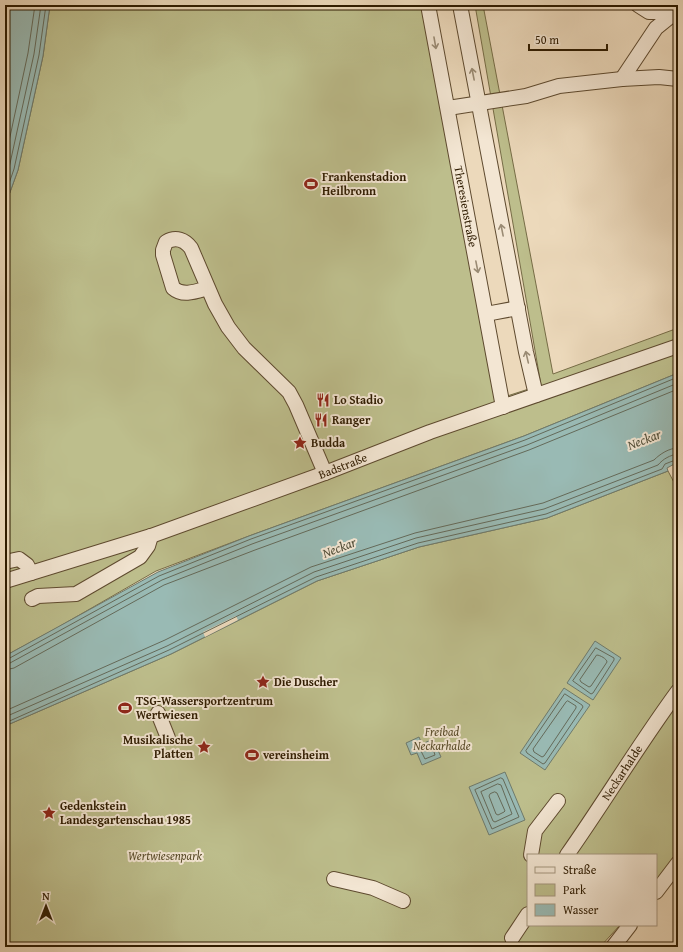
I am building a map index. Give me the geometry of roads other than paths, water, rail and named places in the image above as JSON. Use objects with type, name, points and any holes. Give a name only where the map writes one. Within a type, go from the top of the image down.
[{"type":"street","name":"Theresienstraße","points":[[428,5],[503,407]]},
{"type":"street","points":[[460,5],[478,104],[536,395]]},
{"type":"street","points":[[638,5],[649,12],[678,10]]},
{"type":"street","points":[[622,79],[656,28],[678,10]]},
{"type":"street","points":[[448,108],[526,96],[558,86],[622,79],[659,77],[678,79]]},
{"type":"street","points":[[208,288],[215,304],[235,336],[258,362],[289,392],[325,473]]},
{"type":"street","points":[[486,314],[518,308]]},
{"type":"street","name":"Badstraße","points":[[5,582],[151,536],[325,473],[430,432],[678,346]]},
{"type":"street","points":[[32,598],[38,596],[76,594],[140,557],[148,546],[151,536]]},
{"type":"street","points":[[5,562],[19,560],[27,565],[31,573]]},
{"type":"street","name":"Neckarhalde","points":[[568,854],[655,722],[678,691]]},
{"type":"street","points":[[158,713],[168,738]]},
{"type":"street","points":[[531,854],[535,831],[558,801]]},
{"type":"street","points":[[657,891],[678,865]]},
{"type":"street","points":[[334,879],[373,888],[402,901]]},
{"type":"street","points":[[512,938],[527,916]]},
{"type":"street","points":[[618,945],[629,926]]},
{"type":"water","points":[[5,5],[50,5],[43,56],[18,170],[5,206]]},
{"type":"water","name":"Neckar","points":[[678,373],[678,462],[667,468],[668,471],[547,518],[419,547],[317,581],[171,654],[5,726],[5,656],[158,572],[249,536],[524,436]]},
{"type":"water","points":[[595,641],[621,658],[593,700],[567,683]]},
{"type":"water","points":[[564,688],[590,705],[545,770],[520,753]]},
{"type":"water","points":[[419,737],[422,744],[433,739],[441,757],[422,765],[417,753],[411,755],[406,743]]},
{"type":"water","points":[[505,772],[525,820],[489,835],[469,787]]},
{"type":"place","name":"Frankenstadion Heilbronn","points":[[311,184]]},
{"type":"place","name":"Lo Stadio","points":[[323,400]]},
{"type":"place","name":"Ranger","points":[[321,420]]},
{"type":"place","name":"Budda","points":[[300,443]]},
{"type":"place","name":"Die Duscher","points":[[263,682]]},
{"type":"place","name":"TSG-Wassersportzentrum Wertwiesen","points":[[125,708]]},
{"type":"place","name":"Musikalische Platten","points":[[204,747]]},
{"type":"place","name":"vereinsheim","points":[[252,755]]},
{"type":"place","name":"Gedenkstein Landesgartenschau 1985","points":[[49,813]]},
{"type":"park label","name":"Freibad Neckarhalde","points":[[442,739]]},
{"type":"park label","name":"Wertwiesenpark","points":[[165,856]]}]
